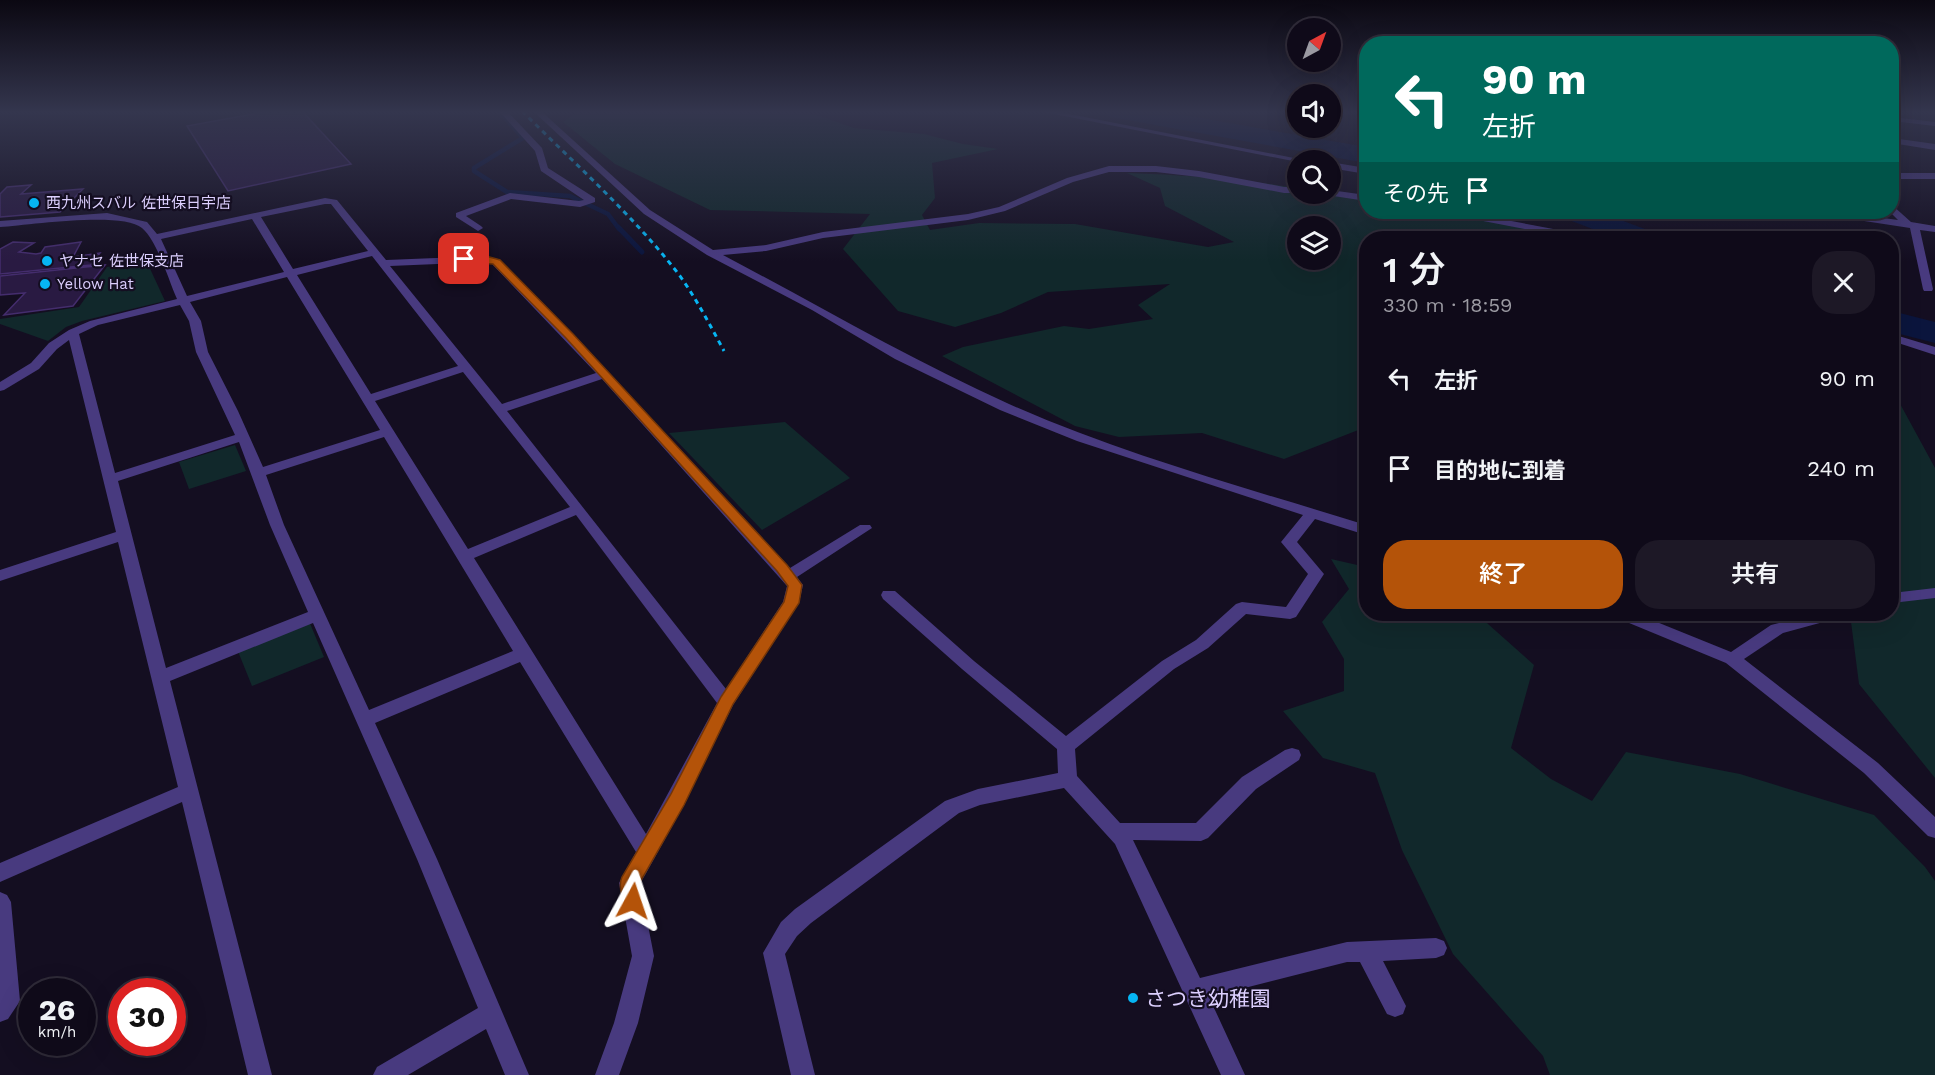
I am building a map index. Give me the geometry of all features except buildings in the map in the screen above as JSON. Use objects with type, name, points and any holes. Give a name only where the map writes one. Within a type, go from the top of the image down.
[{"type":"street","points":[[478,228],[459,215],[510,196],[580,204],[592,200],[544,169],[542,161]]},
{"type":"street","points":[[590,161],[647,212],[711,253],[816,308],[898,356],[1005,407],[1082,438],[1177,471],[1359,528]]},
{"type":"street","points":[[1341,167],[1359,170]]},
{"type":"street","points":[[711,253],[766,248],[823,235],[968,217],[1002,209],[1070,180],[1109,169],[1156,169],[1287,188]]},
{"type":"street","points":[[1899,176],[1935,176]]},
{"type":"street","points":[[1341,195],[1359,197]]},
{"type":"street","points":[[155,237],[334,201],[579,509],[726,702]]},
{"type":"street","points":[[1899,215],[1910,225],[1928,290]]},
{"type":"street","points":[[0,224],[107,216],[144,224],[155,237],[183,300],[195,321],[202,352],[242,437],[277,525],[363,720],[427,859],[517,1075]]},
{"type":"street","points":[[255,216],[646,853]]},
{"type":"street","points":[[1488,219],[1549,231]]},
{"type":"street","points":[[1871,219],[1935,229]]},
{"type":"street","points":[[0,387],[35,366],[53,346],[73,332],[94,323],[375,252]]},
{"type":"street","points":[[384,263],[486,259],[496,262],[604,374],[795,585],[791,603],[726,702],[677,799],[629,883],[643,956],[626,1023],[607,1075]]},
{"type":"street","points":[[73,332],[260,1075]]},
{"type":"street","points":[[1899,339],[1935,351]]},
{"type":"street","points":[[368,399],[467,367]]},
{"type":"street","points":[[500,409],[604,374]]},
{"type":"street","points":[[257,473],[388,432]]},
{"type":"street","points":[[110,479],[242,437]]},
{"type":"street","points":[[464,556],[579,509]]},
{"type":"street","points":[[1066,746],[1168,665],[1202,644],[1242,608],[1290,613],[1316,574],[1289,542],[1312,513]]},
{"type":"street","points":[[788,576],[865,528]]},
{"type":"street","points":[[0,576],[124,535]]},
{"type":"street","points":[[1899,597],[1935,593]]},
{"type":"street","points":[[889,595],[968,665],[1066,746],[1068,779],[1122,838],[1233,1075]]},
{"type":"street","points":[[160,678],[318,614]]},
{"type":"street","points":[[1640,621],[1732,659],[1871,768],[1935,830]]},
{"type":"street","points":[[1732,659],[1777,629],[1806,621]]},
{"type":"street","points":[[363,720],[524,653]]},
{"type":"street","points":[[1115,831],[1201,832],[1249,783],[1292,755]]},
{"type":"street","points":[[802,1075],[774,953],[789,929],[803,916],[952,807],[978,797],[1068,779]]},
{"type":"street","points":[[0,873],[188,791]]},
{"type":"street","points":[[0,902],[9,1001],[0,1011]]},
{"type":"street","points":[[1194,990],[1347,952],[1436,948]]},
{"type":"street","points":[[1366,951],[1395,1005]]},
{"type":"street","points":[[385,1075],[491,1013]]},
{"type":"green space","points":[[611,161],[941,161],[932,163],[935,198],[922,215],[930,230],[979,223],[1075,224],[1208,247],[1234,242],[1165,206],[1160,188],[1127,173],[1212,178],[1287,187],[1287,204],[1341,204],[1341,195],[1359,198],[1359,219],[1491,219],[1561,231],[1359,231],[1359,430],[1284,459],[1202,433],[1119,437],[1075,426],[942,356],[963,347],[1064,326],[1089,329],[1153,319],[1138,305],[1170,284],[1048,292],[1001,313],[955,327],[898,311],[843,249],[870,214],[710,210]]},
{"type":"green space","points":[[146,260],[165,301],[82,321],[66,327],[48,341],[0,324],[0,319],[79,307],[107,267]]},
{"type":"green space","points":[[1899,402],[1935,468],[1935,778],[1859,684],[1851,621],[1899,621]]},
{"type":"green space","points":[[785,422],[850,478],[762,530],[669,433]]},
{"type":"green space","points":[[235,445],[246,471],[189,489],[179,462]]},
{"type":"green space","points":[[1331,559],[1359,565],[1359,621],[1485,621],[1534,665],[1511,748],[1551,779],[1592,801],[1626,752],[1740,774],[1874,815],[1925,867],[1935,881],[1935,1075],[1550,1075],[1543,1056],[1453,954],[1402,850],[1375,773],[1323,758],[1283,711],[1344,691],[1344,659],[1322,622],[1349,589]]},
{"type":"green space","points":[[309,621],[324,657],[252,686],[237,649]]},
{"type":"waterway","points":[[485,161],[474,168],[474,171],[507,192],[570,196],[608,214],[619,229]]},
{"type":"waterway","points":[[1592,219],[1624,231]]},
{"type":"waterway","points":[[618,227],[642,252]]},
{"type":"waterway","points":[[1899,323],[1935,333]]},
{"type":"railway","points":[[573,161],[624,211],[680,276],[724,351]]},
{"type":"place","name":"西九州スバル 佐世保日宇店","points":[[34,203]]},
{"type":"place","name":"ヤナセ 佐世保支店","points":[[47,261]]},
{"type":"place","name":"Yellow Hat","points":[[45,284]]},
{"type":"place","name":"さつき幼稚園","points":[[1133,998]]},
{"type":"route","points":[[464,259],[486,259],[496,262],[569,336],[795,585],[791,603],[726,702],[704,749],[629,883],[633,901]]}]
